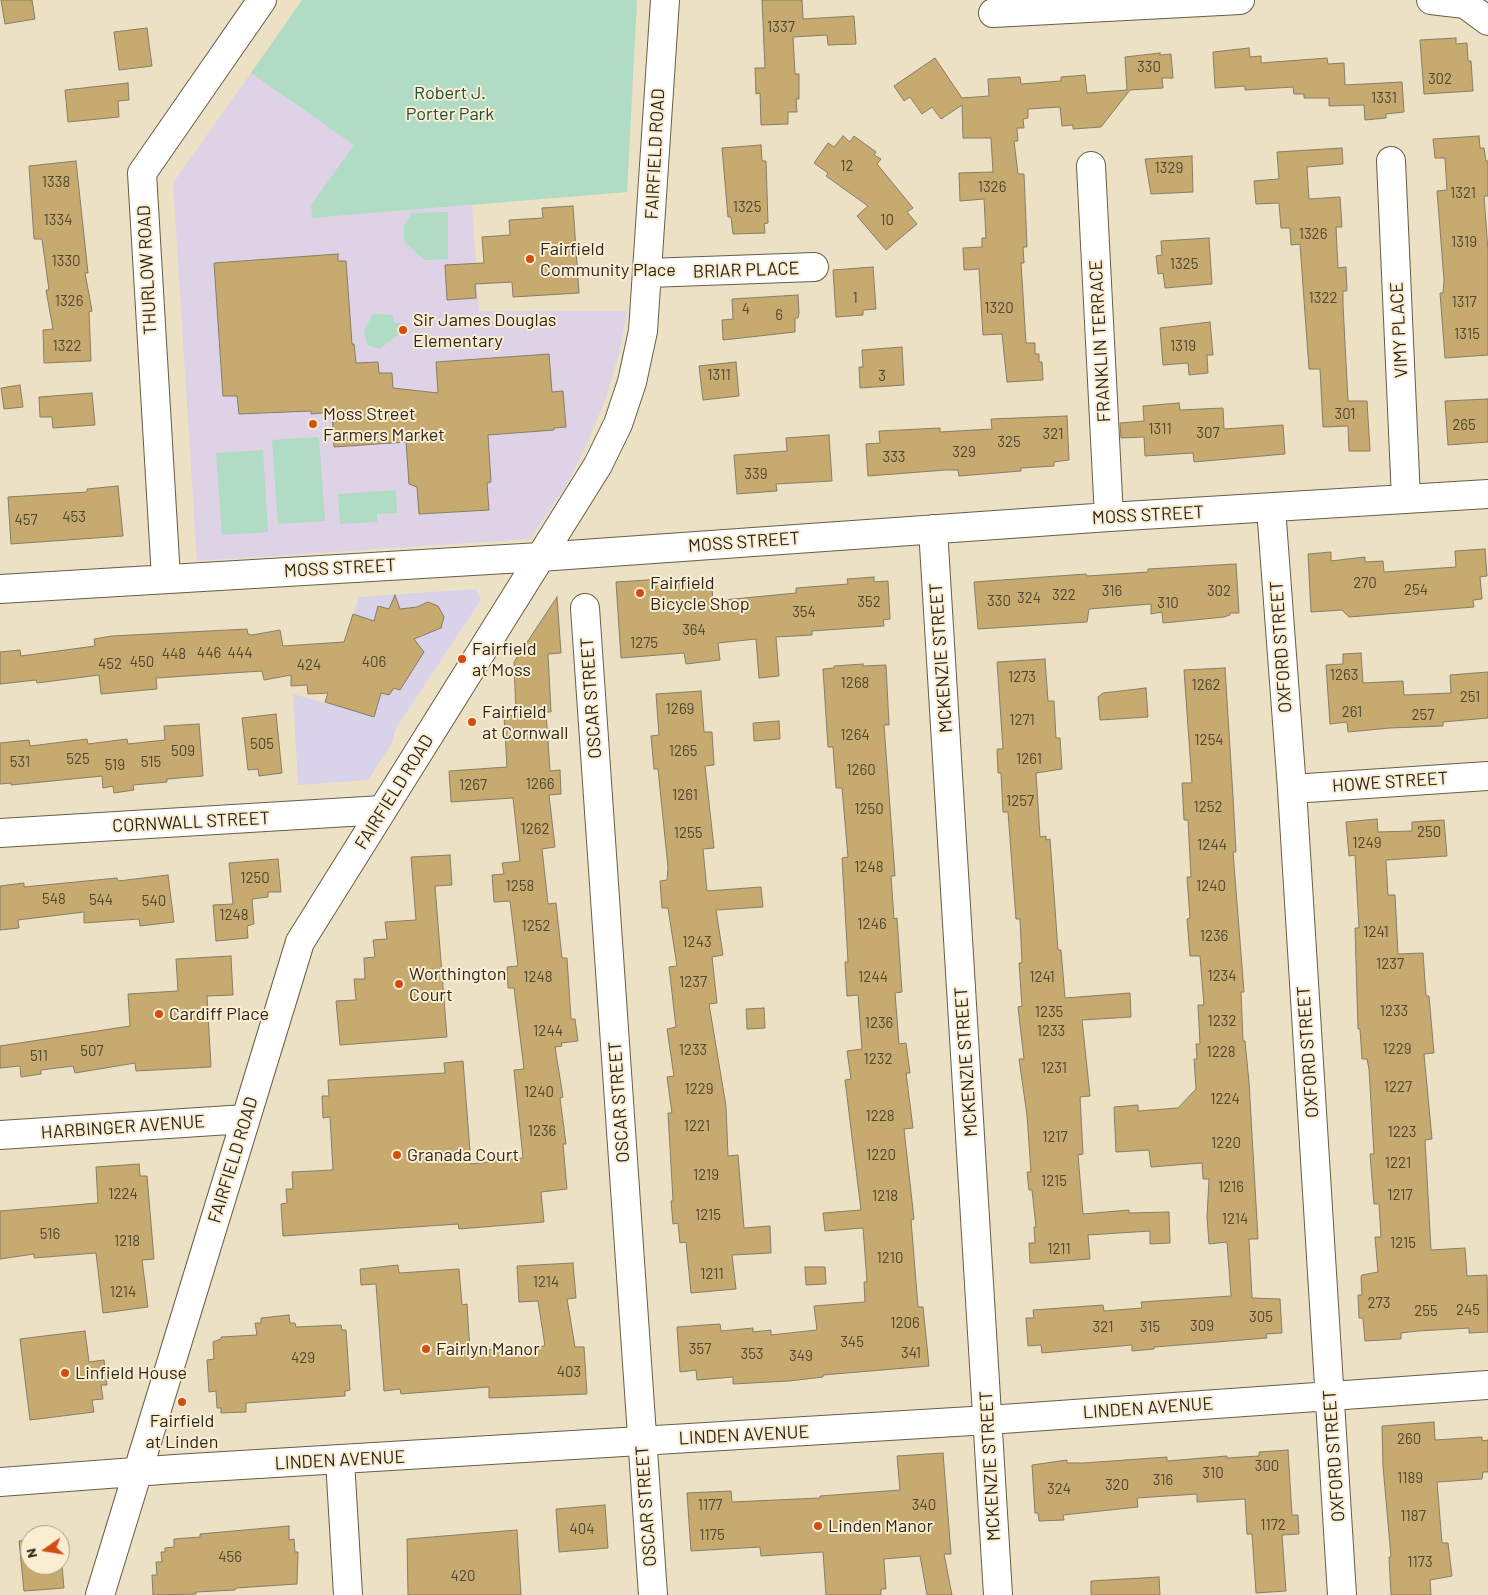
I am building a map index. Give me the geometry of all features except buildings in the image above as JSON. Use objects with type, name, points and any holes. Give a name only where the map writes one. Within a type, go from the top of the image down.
[{"type":"street","name":"THURLOW ROAD","points":[[166,578],[142,173],[262,0]]},
{"type":"street","name":"FAIRFIELD ROAD","points":[[100,1595],[300,942],[598,465],[618,424],[632,382],[643,331],[666,0]]},
{"type":"street","points":[[993,13],[1085,4],[1240,0]]},
{"type":"street","points":[[1431,0],[1465,4],[1488,21]]},
{"type":"street","name":"VIMY PLACE","points":[[1391,161],[1406,499]]},
{"type":"street","name":"FRANKLIN TERRACE","points":[[1091,166],[1109,517]]},
{"type":"street","name":"BRIAR PLACE","points":[[648,274],[814,267]]},
{"type":"street","name":"MOSS STREET","points":[[0,589],[540,557],[1109,517],[1488,494]]},
{"type":"street","name":"OXFORD STREET","points":[[1271,508],[1292,789],[1342,1595]]},
{"type":"street","name":"MCKENZIE STREET","points":[[933,529],[998,1595]]},
{"type":"street","name":"OSCAR STREET","points":[[585,608],[653,1595]]},
{"type":"street","name":"HOWE STREET","points":[[1292,789],[1488,776]]},
{"type":"street","name":"CORNWALL STREET","points":[[0,833],[382,810]]},
{"type":"street","name":"HARBINGER AVENUE","points":[[0,1135],[245,1119]]},
{"type":"street","name":"LINDEN AVENUE","points":[[0,1482],[988,1420],[1488,1385]]},
{"type":"street","points":[[340,1460],[348,1595]]},
{"type":"shaded area","name":"Sir James Douglas Elementary","points":[[251,73],[354,145],[311,205],[312,218],[472,205],[479,311],[627,311],[620,350],[606,398],[586,446],[567,484],[530,539],[197,561],[173,183]]},
{"type":"shaded area","points":[[476,589],[481,600],[396,728],[392,743],[368,780],[298,785],[293,694],[325,703],[359,597]]},
{"type":"green space","name":"Robert J. Porter Park","points":[[302,0],[637,0],[627,192],[312,218],[311,205],[354,145],[251,73]]},
{"type":"green space","points":[[448,212],[448,259],[424,260],[404,241],[404,226],[412,213]]},
{"type":"green space","points":[[373,314],[392,315],[394,323],[404,324],[404,331],[379,349],[367,345],[364,330]]},
{"type":"green space","points":[[319,437],[325,521],[278,524],[272,440]]},
{"type":"green space","points":[[263,450],[268,532],[222,535],[216,453]]},
{"type":"green space","points":[[396,490],[397,513],[377,514],[377,522],[340,524],[338,494]]},
{"type":"place","name":"Fairfield Community Place","points":[[530,259]]},
{"type":"place","name":"Sir James Douglas Elementary","points":[[403,330]]},
{"type":"place","name":"Moss Street Farmers Market","points":[[313,424]]},
{"type":"place","name":"Fairfield Bicycle Shop","points":[[640,593]]},
{"type":"place","name":"Fairfield at Moss","points":[[462,659]]},
{"type":"place","name":"Fairfield at Cornwall","points":[[472,722]]},
{"type":"place","name":"Worthington Court","points":[[399,984]]},
{"type":"place","name":"Cardiff Place","points":[[159,1014]]},
{"type":"place","name":"Granada Court","points":[[397,1155]]},
{"type":"place","name":"Fairlyn Manor","points":[[426,1349]]},
{"type":"place","name":"Linfield House","points":[[65,1373]]},
{"type":"place","name":"Fairfield at Linden","points":[[182,1402]]},
{"type":"place","name":"Linden Manor","points":[[818,1526]]}]
